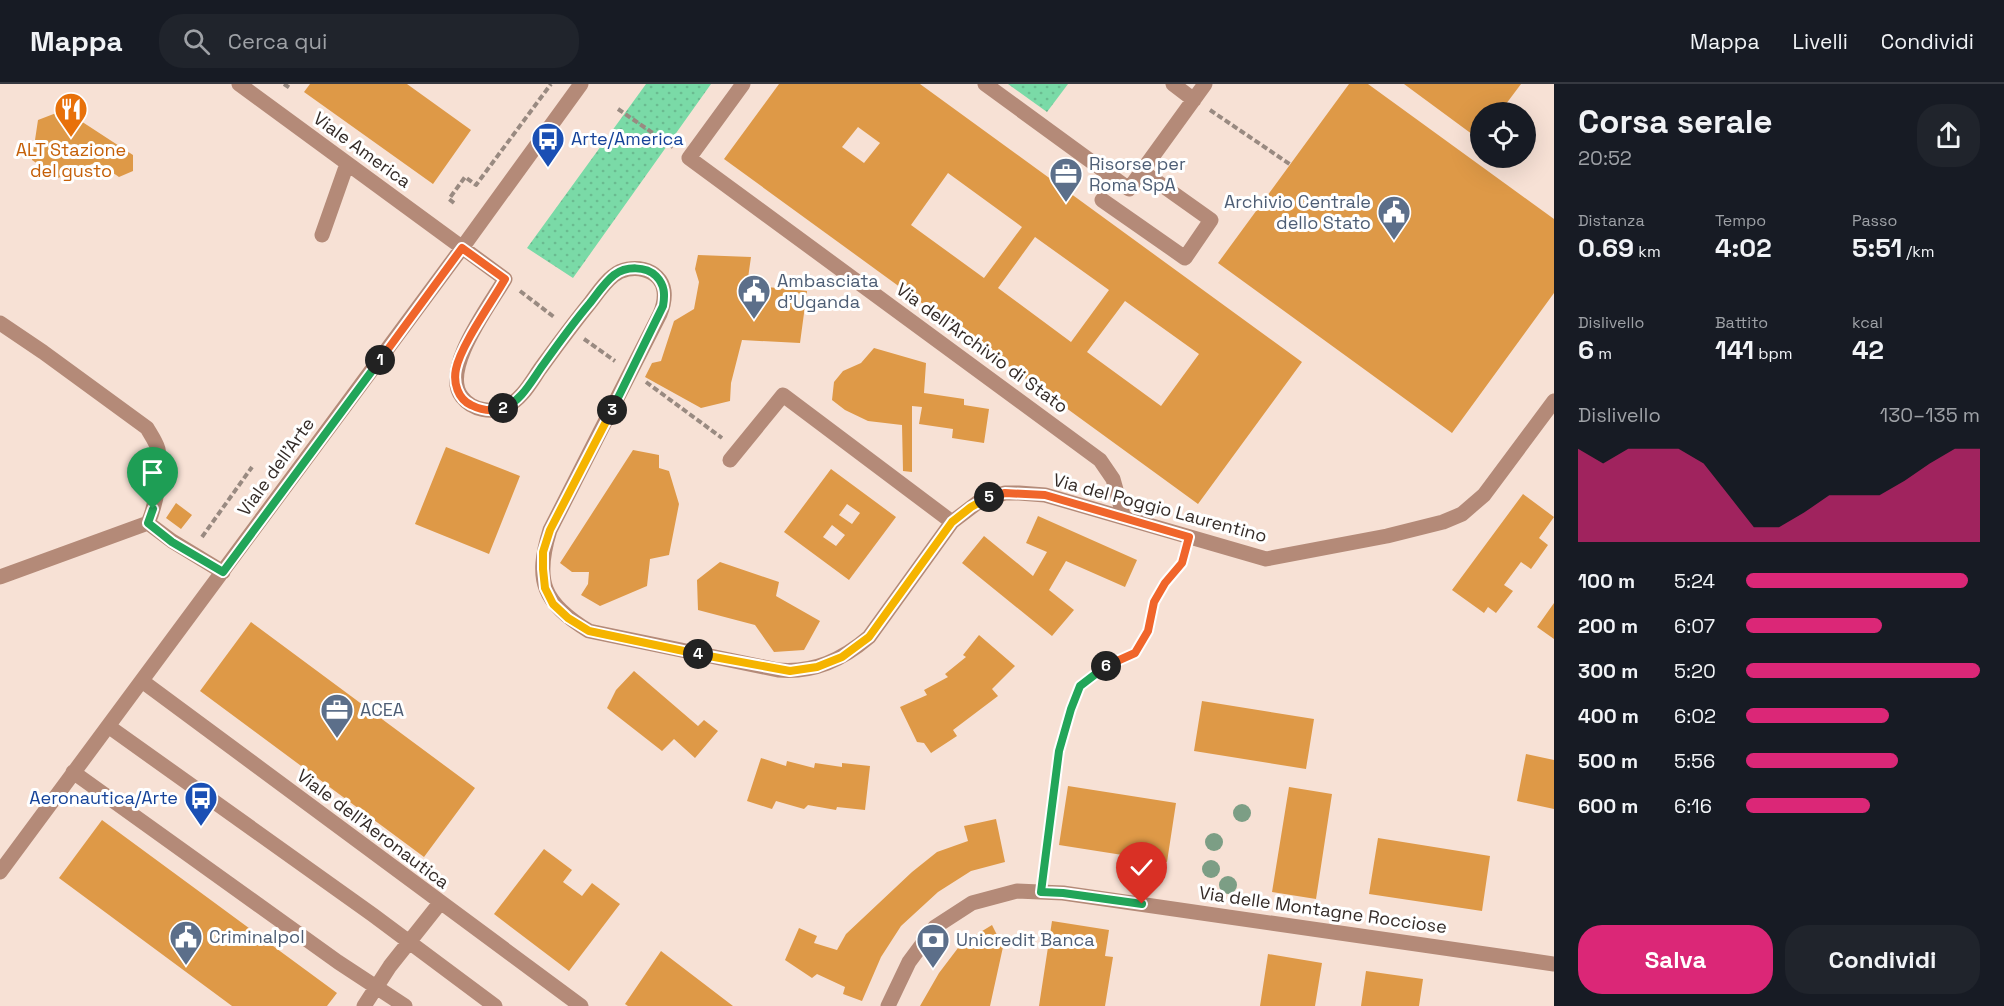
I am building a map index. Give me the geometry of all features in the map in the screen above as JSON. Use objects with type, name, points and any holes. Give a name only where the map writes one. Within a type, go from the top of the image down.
[{"type":"street","name":"Viale America","points":[[238,84],[462,248]]},
{"type":"street","name":"Viale dell'Arte","points":[[0,872],[581,84]]},
{"type":"street","name":"Via dell'Archivio di Stato","points":[[743,84],[689,158],[1100,460],[1113,479],[1124,518]]},
{"type":"street","points":[[986,84],[1129,189],[1205,84]]},
{"type":"street","points":[[1173,84],[1194,100]]},
{"type":"street","points":[[322,234],[347,164]]},
{"type":"street","points":[[1102,201],[1185,258],[1211,220],[1142,171]]},
{"type":"street","points":[[462,248],[505,279]]},
{"type":"street","name":"Via del Poggio Laurentino","points":[[505,279],[462,353],[456,369],[455,383],[459,394],[467,404],[481,409],[496,410],[508,406],[520,396],[569,328],[603,287],[620,271],[629,268],[649,271],[657,277],[664,292],[663,306],[652,331],[550,530],[543,552],[543,569],[545,588],[553,604],[568,618],[589,631],[778,670],[790,671],[831,663],[848,654],[869,637],[952,522],[981,500],[1005,493],[1045,495],[1266,559],[1387,536],[1443,522],[1462,514],[1484,495],[1554,401]]},
{"type":"street","points":[[0,323],[147,428],[157,446],[159,468],[154,504],[148,523]]},
{"type":"street","points":[[734,455],[783,395],[952,522]]},
{"type":"street","points":[[148,523],[223,572]]},
{"type":"street","points":[[0,576],[148,523]]},
{"type":"street","points":[[0,587],[44,561]]},
{"type":"street","name":"Viale dell'Aeronautica","points":[[142,681],[581,1006]]},
{"type":"street","points":[[108,726],[495,1006]]},
{"type":"street","points":[[73,772],[338,962],[405,1006]]},
{"type":"street","name":"Via delle Montagne Rocciose","points":[[888,1006],[909,962],[935,927],[972,903],[1017,891],[1063,893],[1554,964]]},
{"type":"street","points":[[363,1006],[408,942],[440,903]]},
{"type":"path","points":[[284,84],[290,88]]},
{"type":"path","points":[[454,203],[448,199],[465,177],[476,185],[551,84]]},
{"type":"path","points":[[618,109],[669,144]]},
{"type":"path","points":[[1211,111],[1291,165]]},
{"type":"path","points":[[505,279],[558,319]]},
{"type":"path","points":[[575,332],[622,366]]},
{"type":"path","points":[[640,378],[734,455]]},
{"type":"path","points":[[190,552],[252,467]]},
{"type":"path","points":[[1041,892],[1059,751],[1080,686],[1103,668],[1135,653],[1148,631],[1154,602],[1165,583],[1182,563],[1189,537]]},
{"type":"green space","points":[[646,84],[711,84],[573,278],[527,248]]},
{"type":"green space","points":[[1008,84],[1068,84],[1047,112]]},
{"type":"building","points":[[310,84],[407,84],[471,130],[433,184],[304,92]]},
{"type":"building","points":[[779,84],[920,84],[1302,362],[1198,504],[724,159]],"holes":[[[858,127],[880,143],[864,163],[842,147]],[[948,173],[1022,227],[984,278],[911,225]],[[1035,237],[1109,290],[1071,342],[998,288]],[[1125,301],[1199,354],[1161,406],[1087,352]]]},
{"type":"building","name":"Archivio Centrale dello Stato","points":[[1349,84],[1368,84],[1470,158],[1470,168],[1484,168],[1554,219],[1554,293],[1452,433],[1218,263]]},
{"type":"building","points":[[1404,84],[1521,84],[1508,102],[1470,102],[1470,133]]},
{"type":"building","name":"ALT Stazione del gusto","points":[[64,110],[133,155],[133,171],[119,177],[97,162],[58,178],[32,160],[38,120]]},
{"type":"building","points":[[698,255],[751,257],[747,285],[807,291],[800,343],[742,340],[731,383],[730,401],[701,408],[645,377],[652,363],[661,361],[674,321],[694,309],[699,282],[695,269]]},
{"type":"building","points":[[874,348],[926,363],[924,393],[964,399],[964,405],[989,409],[984,443],[952,438],[953,429],[919,424],[922,407],[912,406],[912,472],[903,471],[902,425],[868,421],[845,410],[832,400],[834,382],[843,371],[861,363]]},
{"type":"building","points":[[446,447],[520,476],[489,554],[415,524]]},
{"type":"building","points":[[633,450],[659,455],[659,468],[669,471],[679,504],[669,555],[650,559],[647,586],[600,606],[581,595],[588,584],[589,572],[572,572],[560,563]]},
{"type":"building","points":[[831,469],[896,517],[849,580],[784,532]],"holes":[[[847,504],[860,513],[852,524],[839,515]],[[832,525],[845,535],[836,546],[823,537]]]},
{"type":"building","points":[[1523,494],[1554,517],[1539,538],[1548,545],[1531,569],[1521,562],[1504,585],[1513,591],[1496,613],[1488,607],[1484,613],[1452,590]]},
{"type":"building","points":[[176,503],[192,515],[181,529],[166,518]]},
{"type":"building","points":[[1038,516],[1137,560],[1125,587],[1066,561],[1049,590],[1074,610],[1052,636],[962,563],[984,536],[1033,576],[1047,552],[1026,543]]},
{"type":"building","points":[[720,562],[779,582],[776,596],[820,621],[804,650],[774,652],[755,625],[698,610],[697,580]]},
{"type":"building","points":[[1554,603],[1554,639],[1537,627]]},
{"type":"building","name":"ACEA","points":[[251,622],[475,788],[424,857],[200,691]]},
{"type":"building","points":[[979,635],[1015,666],[992,689],[998,696],[953,730],[957,736],[931,753],[924,743],[917,742],[900,707],[927,695],[924,690],[948,677],[945,674],[966,657],[963,655]]},
{"type":"building","points":[[634,671],[698,726],[704,720],[718,731],[695,758],[674,739],[662,751],[607,708],[616,690]]},
{"type":"building","points":[[1202,701],[1314,719],[1306,769],[1194,751]]},
{"type":"building","points":[[1526,754],[1554,760],[1554,809],[1517,801]]},
{"type":"building","points":[[761,758],[786,766],[787,761],[814,768],[815,763],[842,767],[842,763],[870,766],[865,810],[837,807],[836,810],[808,805],[804,809],[776,801],[772,809],[747,801]]},
{"type":"building","points":[[1068,786],[1176,803],[1167,862],[1059,845]]},
{"type":"building","points":[[1289,787],[1332,794],[1316,899],[1272,892]]},
{"type":"building","points":[[996,819],[1005,862],[971,871],[938,892],[901,926],[881,957],[862,1001],[843,994],[845,987],[817,974],[812,978],[785,960],[799,928],[817,936],[814,943],[837,950],[846,934],[912,872],[937,852],[968,841],[964,826]]},
{"type":"building","points":[[102,820],[337,993],[327,1006],[232,1006],[59,878]]},
{"type":"building","points":[[1378,838],[1490,856],[1482,911],[1369,894]]},
{"type":"building","points":[[544,849],[572,870],[563,882],[582,896],[592,883],[620,904],[569,971],[494,914]]},
{"type":"building","points":[[1052,921],[1109,930],[1105,956],[1113,957],[1105,1006],[1039,1006]]},
{"type":"building","points":[[992,925],[1003,947],[990,1006],[920,1006],[939,973],[961,944]]},
{"type":"building","points":[[661,951],[733,1006],[628,1006],[625,1004]]},
{"type":"building","points":[[1268,954],[1322,963],[1315,1006],[1260,1006]]},
{"type":"building","points":[[1366,971],[1423,979],[1419,1006],[1361,1006]]},
{"type":"place","name":"ALT Stazione del gusto","points":[[71,138]]},
{"type":"place","name":"Arte/America","points":[[548,168]]},
{"type":"place","name":"Risorse per Roma SpA","points":[[1066,203]]},
{"type":"place","name":"Archivio Centrale dello Stato","points":[[1394,241]]},
{"type":"place","name":"Ambasciata d’Uganda","points":[[754,320]]},
{"type":"place","name":"ACEA","points":[[337,739]]},
{"type":"place","name":"Aeronautica/Arte","points":[[201,827]]},
{"type":"place","name":"Criminalpol","points":[[186,966]]},
{"type":"place","name":"Unicredit Banca","points":[[933,969]]},
{"type":"route","points":[[153,509],[148,523],[172,542],[223,572],[462,248],[505,279],[462,353],[456,369],[455,383],[459,394],[467,404],[481,409],[496,410],[508,406],[520,396],[569,328],[612,276],[629,268],[649,271],[662,284],[663,306],[550,530],[543,552],[545,588],[553,604],[568,618],[589,631],[778,670],[802,670],[831,663],[853,651],[869,637],[952,522],[981,500],[994,495],[1005,493],[1045,495],[1189,537],[1182,563],[1165,583],[1154,602],[1148,631],[1135,653],[1103,668],[1080,686],[1059,751],[1052,803],[1041,892],[1142,904]]}]
